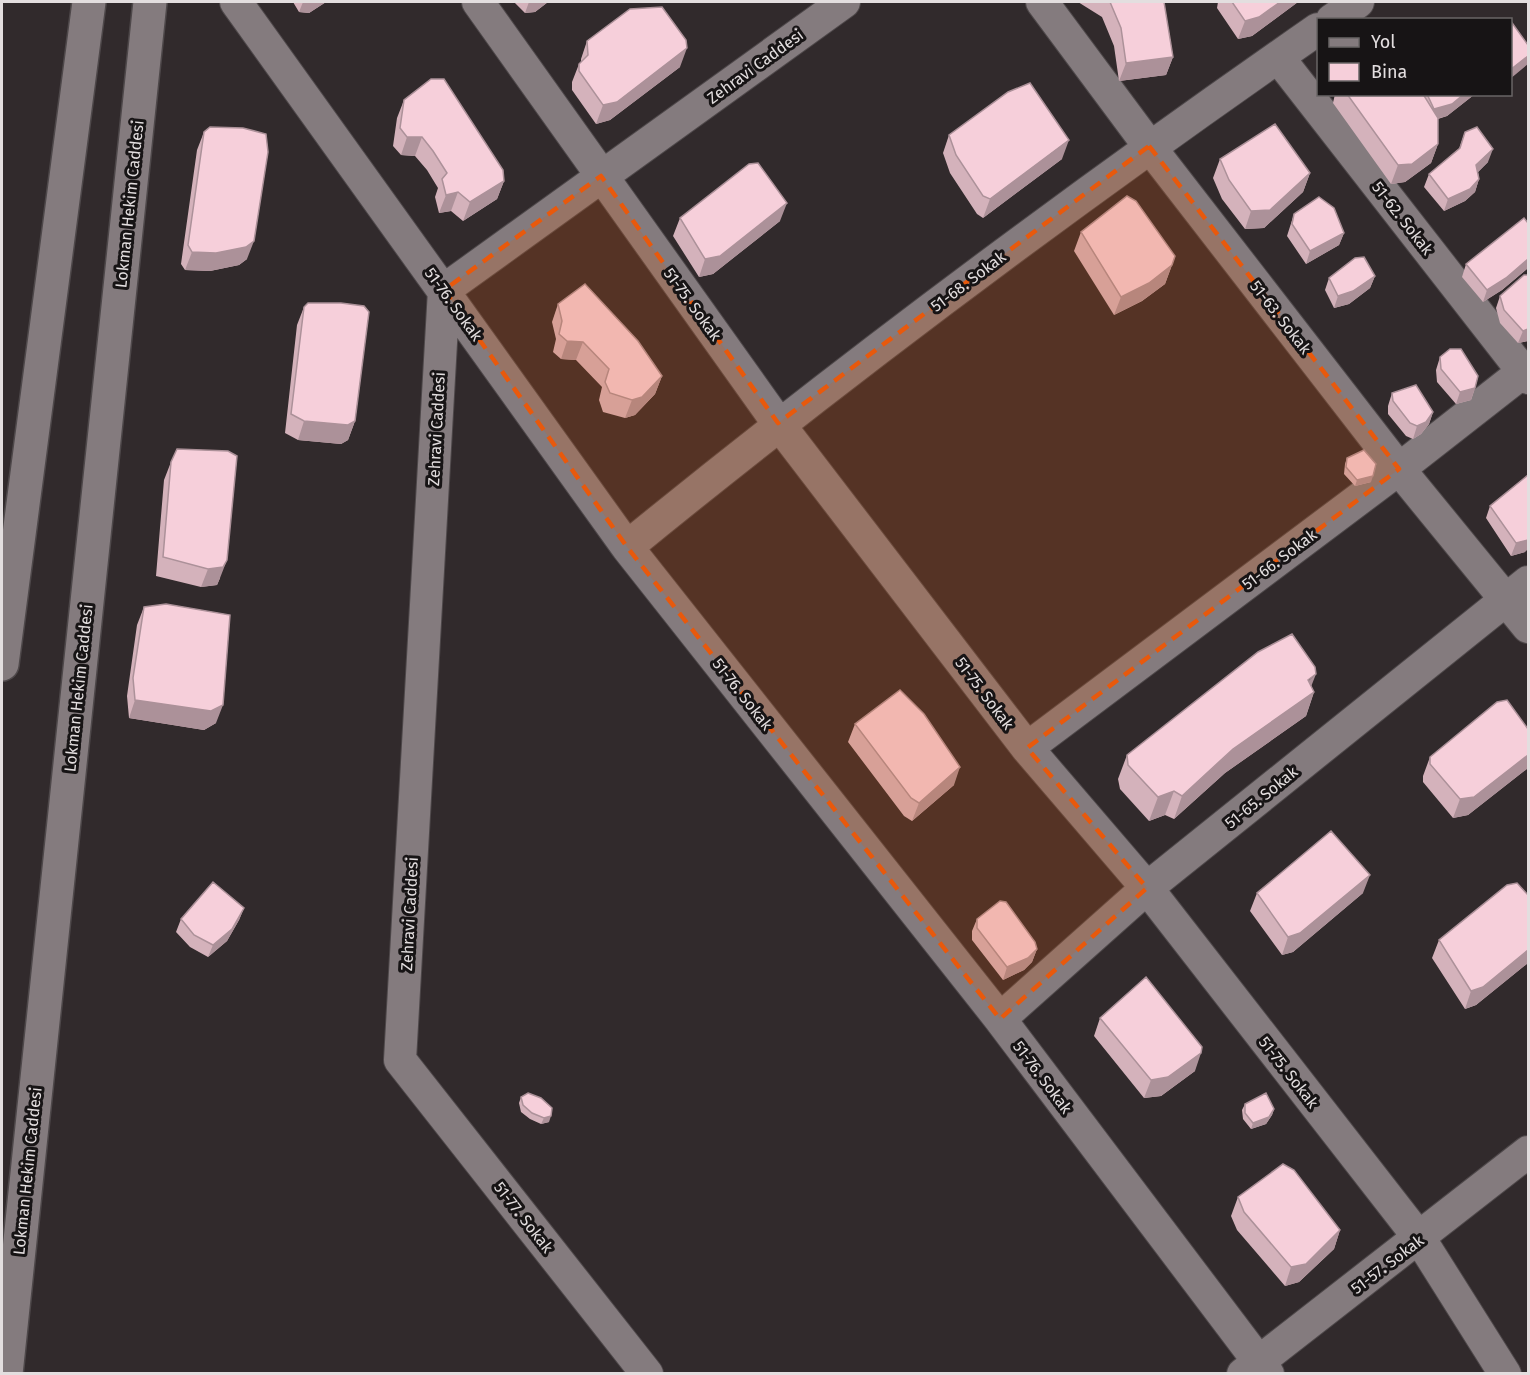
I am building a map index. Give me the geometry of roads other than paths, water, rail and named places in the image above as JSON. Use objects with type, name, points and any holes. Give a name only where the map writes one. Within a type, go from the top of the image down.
[{"type":"street","points":[[2,664],[88,2]]},
{"type":"street","name":"Lokman Hekim Caddesi","points":[[6,1374],[150,2]]},
{"type":"street","name":"51-76. Sokak","points":[[236,2],[627,547],[1000,1019],[1257,1369]]},
{"type":"street","name":"51-75. Sokak","points":[[478,2],[778,423],[1027,748],[1147,888],[1420,1239],[1505,1374]]},
{"type":"street","name":"Zehravi Caddesi","points":[[400,1060],[444,290],[844,2]]},
{"type":"street","name":"51-63. Sokak","points":[[1042,2],[1149,146],[1399,470],[1517,591],[1528,627]]},
{"type":"street","points":[[1335,18],[1358,2]]},
{"type":"street","name":"51-68. Sokak","points":[[627,547],[778,423],[1149,146],[1317,30]]},
{"type":"street","name":"51-62. Sokak","points":[[1278,57],[1527,373]]},
{"type":"street","name":"51-66. Sokak","points":[[1027,748],[1527,373]]},
{"type":"street","name":"51-65. Sokak","points":[[1000,1019],[1147,888],[1517,591]]},
{"type":"street","name":"51-77. Sokak","points":[[400,1060],[647,1374]]},
{"type":"street","name":"51-57. Sokak","points":[[1257,1369],[1528,1152]]}]
